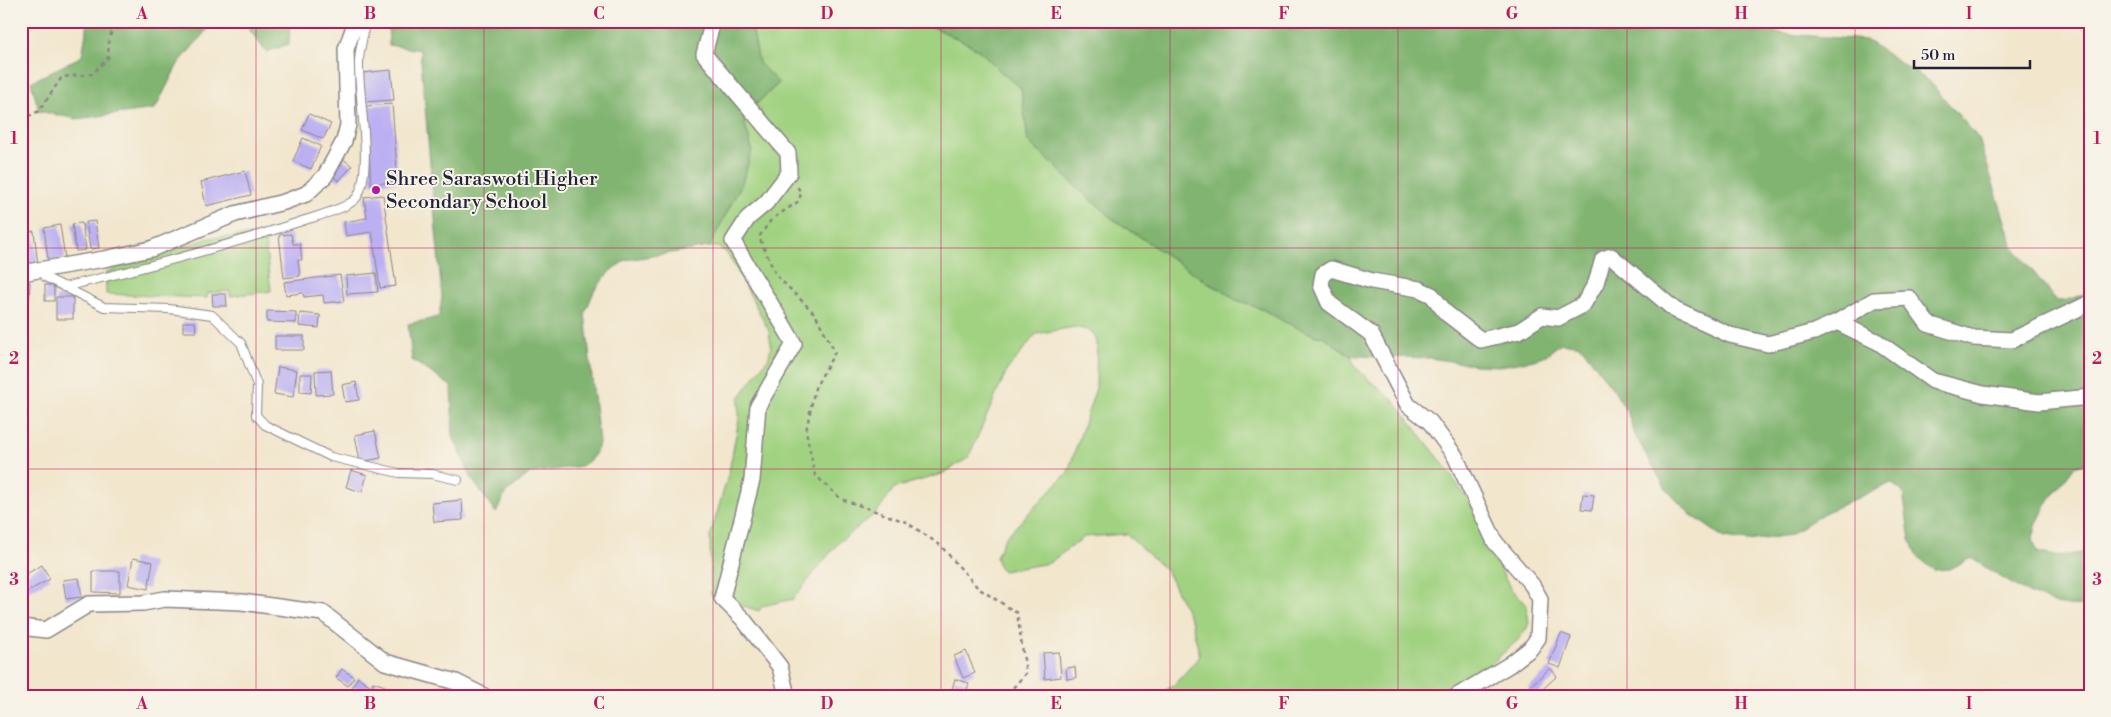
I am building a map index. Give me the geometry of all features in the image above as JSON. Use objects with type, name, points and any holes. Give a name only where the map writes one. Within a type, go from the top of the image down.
[{"type":"street","points":[[21,273],[104,260],[151,249],[235,214],[284,202],[306,194],[325,176],[344,141],[348,125],[346,49],[356,21]]},
{"type":"street","points":[[713,21],[704,54],[788,153],[789,173],[766,203],[748,218],[733,241],[794,344],[758,406],[752,480],[722,598],[743,619],[780,667],[787,696]]},
{"type":"street","points":[[1457,696],[1509,665],[1530,649],[1538,638],[1540,599],[1532,585],[1495,542],[1455,456],[1430,422],[1408,405],[1371,334],[1329,303],[1321,285],[1323,274],[1331,269],[1372,282],[1419,289],[1432,295],[1446,313],[1481,340],[1519,330],[1542,316],[1558,318],[1583,305],[1596,283],[1603,259],[1611,256],[1675,310],[1730,335],[1768,344],[1814,332],[1837,322],[1874,300],[1908,298],[1928,324],[1973,338],[2012,340],[2090,303]]},
{"type":"street","points":[[1837,322],[1878,342],[1933,380],[1983,394],[2039,402],[2090,397]]},
{"type":"street","points":[[21,627],[46,630],[89,604],[143,602],[165,599],[242,602],[323,613],[385,662],[456,682],[484,696]]},
{"type":"lane","points":[[64,287],[232,244],[333,210],[356,199],[364,182],[365,164],[359,61],[365,31],[364,21]]},
{"type":"lane","points":[[41,269],[45,277],[104,307],[168,309],[212,315],[241,344],[258,385],[256,415],[264,425],[331,458],[399,473],[432,474],[458,480]]},
{"type":"path","points":[[21,120],[39,111],[62,77],[92,74],[108,58],[108,40],[115,21]]},
{"type":"path","points":[[789,173],[802,193],[799,201],[772,218],[759,237],[776,275],[815,314],[835,352],[815,388],[806,431],[814,475],[841,499],[906,522],[940,545],[978,588],[1017,613],[1026,673],[1006,696]]},
{"type":"path","points":[[1032,696],[1038,695]]},
{"type":"green space","points":[[88,21],[214,21],[178,64],[155,109],[76,119],[39,111],[31,82],[82,56]]},
{"type":"green space","points":[[243,21],[290,21],[289,44],[266,52]]},
{"type":"green space","points":[[388,21],[753,21],[752,28],[759,63],[779,83],[743,116],[752,150],[742,183],[709,247],[626,260],[610,271],[594,291],[585,313],[599,443],[595,454],[588,462],[581,466],[530,473],[505,494],[496,513],[472,479],[453,437],[451,386],[412,360],[408,324],[439,317],[442,297],[420,50],[389,45]]},
{"type":"green space","points":[[753,21],[911,21],[929,25],[969,44],[981,52],[1021,88],[1028,142],[1110,217],[1234,299],[1264,310],[1316,336],[1323,336],[1351,356],[1355,367],[1393,400],[1438,457],[1469,501],[1482,525],[1504,577],[1511,589],[1526,605],[1529,622],[1520,638],[1483,671],[1440,696],[1157,696],[1175,684],[1200,656],[1191,620],[1166,570],[1126,534],[1084,537],[1049,563],[1003,571],[999,567],[996,557],[1005,538],[1068,472],[1096,388],[1097,343],[1094,334],[1088,330],[1074,327],[1036,334],[1007,370],[968,458],[942,474],[894,488],[877,512],[839,542],[793,599],[762,606],[759,611],[711,595],[710,537],[729,472],[739,419],[739,398],[769,357],[771,346],[769,331],[726,252],[718,247],[709,247],[742,183],[752,150],[743,116],[779,83],[759,63],[752,28]]},
{"type":"green space","points":[[911,21],[1746,21],[1784,34],[1866,40],[1930,82],[1979,139],[2013,247],[2057,301],[2090,293],[2090,462],[2074,467],[2049,500],[2037,523],[2033,538],[2037,552],[2044,554],[2064,555],[2090,551],[2090,606],[2065,606],[2038,598],[1971,558],[1949,569],[1934,570],[1917,556],[1910,540],[1903,492],[1891,483],[1824,513],[1790,535],[1747,541],[1724,538],[1690,514],[1666,489],[1635,435],[1628,414],[1615,392],[1581,346],[1561,343],[1546,355],[1534,360],[1500,366],[1476,365],[1430,358],[1351,356],[1323,336],[1316,336],[1264,310],[1234,299],[1110,217],[1028,142],[1021,88],[981,52],[969,44],[929,25]]},
{"type":"green space","points":[[264,234],[271,291],[230,296],[230,291],[208,293],[207,298],[106,294],[106,272],[210,238]]},
{"type":"building","points":[[391,70],[394,100],[364,102],[362,73]]},
{"type":"building","points":[[392,104],[398,182],[371,184],[366,106]]},
{"type":"building","points":[[309,114],[331,124],[323,139],[302,130]]},
{"type":"building","points":[[303,138],[321,146],[311,169],[293,161]]},
{"type":"building","points":[[342,158],[352,166],[339,181],[330,174]]},
{"type":"building","points":[[245,171],[251,195],[206,206],[201,182]]},
{"type":"building","points":[[383,195],[396,286],[380,288],[372,232],[346,236],[344,222],[367,218],[364,197]]},
{"type":"building","points":[[95,221],[99,248],[90,249],[86,222]]},
{"type":"building","points":[[82,223],[86,250],[76,251],[72,224]]},
{"type":"building","points":[[60,225],[65,258],[48,260],[44,228]]},
{"type":"building","points":[[34,231],[38,266],[21,268],[21,233]]},
{"type":"building","points":[[291,234],[293,244],[300,244],[302,260],[298,260],[300,276],[284,278],[279,235]]},
{"type":"building","points":[[376,273],[378,292],[347,294],[346,276]]},
{"type":"building","points":[[340,275],[344,301],[324,303],[323,295],[304,297],[303,293],[286,295],[284,282]]},
{"type":"building","points":[[21,281],[30,282],[29,301],[21,300]]},
{"type":"building","points":[[45,285],[54,285],[54,301],[45,301]]},
{"type":"building","points":[[212,294],[226,294],[227,306],[213,306]]},
{"type":"building","points":[[56,297],[73,297],[73,319],[56,319]]},
{"type":"building","points":[[267,311],[296,312],[296,323],[267,322]]},
{"type":"building","points":[[300,313],[320,315],[319,328],[299,326]]},
{"type":"building","points":[[183,322],[195,322],[196,332],[183,332]]},
{"type":"building","points":[[275,336],[304,336],[304,350],[275,350]]},
{"type":"building","points":[[278,367],[297,370],[293,397],[274,394]]},
{"type":"building","points":[[331,370],[333,394],[316,395],[315,371]]},
{"type":"building","points":[[300,374],[312,374],[311,393],[300,392]]},
{"type":"building","points":[[356,382],[359,400],[345,402],[342,385]]},
{"type":"building","points":[[375,431],[381,458],[360,462],[355,435]]},
{"type":"building","points":[[351,470],[367,475],[362,492],[346,487]]},
{"type":"building","points":[[1583,494],[1594,495],[1592,510],[1581,509]]},
{"type":"building","points":[[462,500],[463,520],[434,522],[432,503]]},
{"type":"building","points":[[133,558],[153,562],[148,589],[128,585]]},
{"type":"building","points":[[42,565],[50,579],[21,595],[21,577]]},
{"type":"building","points":[[93,571],[120,571],[120,593],[93,592]]},
{"type":"building","points":[[79,578],[82,597],[66,599],[63,580]]},
{"type":"building","points":[[1561,633],[1571,637],[1560,668],[1549,664]]},
{"type":"building","points":[[966,651],[975,673],[963,678],[954,656]]},
{"type":"building","points":[[1059,652],[1061,677],[1045,679],[1043,653]]},
{"type":"building","points":[[1075,667],[1076,678],[1067,679],[1066,668]]},
{"type":"building","points":[[1550,668],[1557,676],[1535,696],[1528,688]]},
{"type":"building","points":[[342,669],[354,677],[348,686],[336,678]]},
{"type":"building","points":[[358,677],[371,686],[365,695],[352,687]]},
{"type":"building","points":[[955,679],[969,683],[965,696],[950,696]]},
{"type":"building","points":[[373,682],[397,690],[395,696],[381,696],[370,692]]},
{"type":"building","points":[[447,689],[448,696],[430,696],[430,692]]},
{"type":"place","name":"Shree Saraswoti Higher Secondary School","points":[[376,190]]}]
